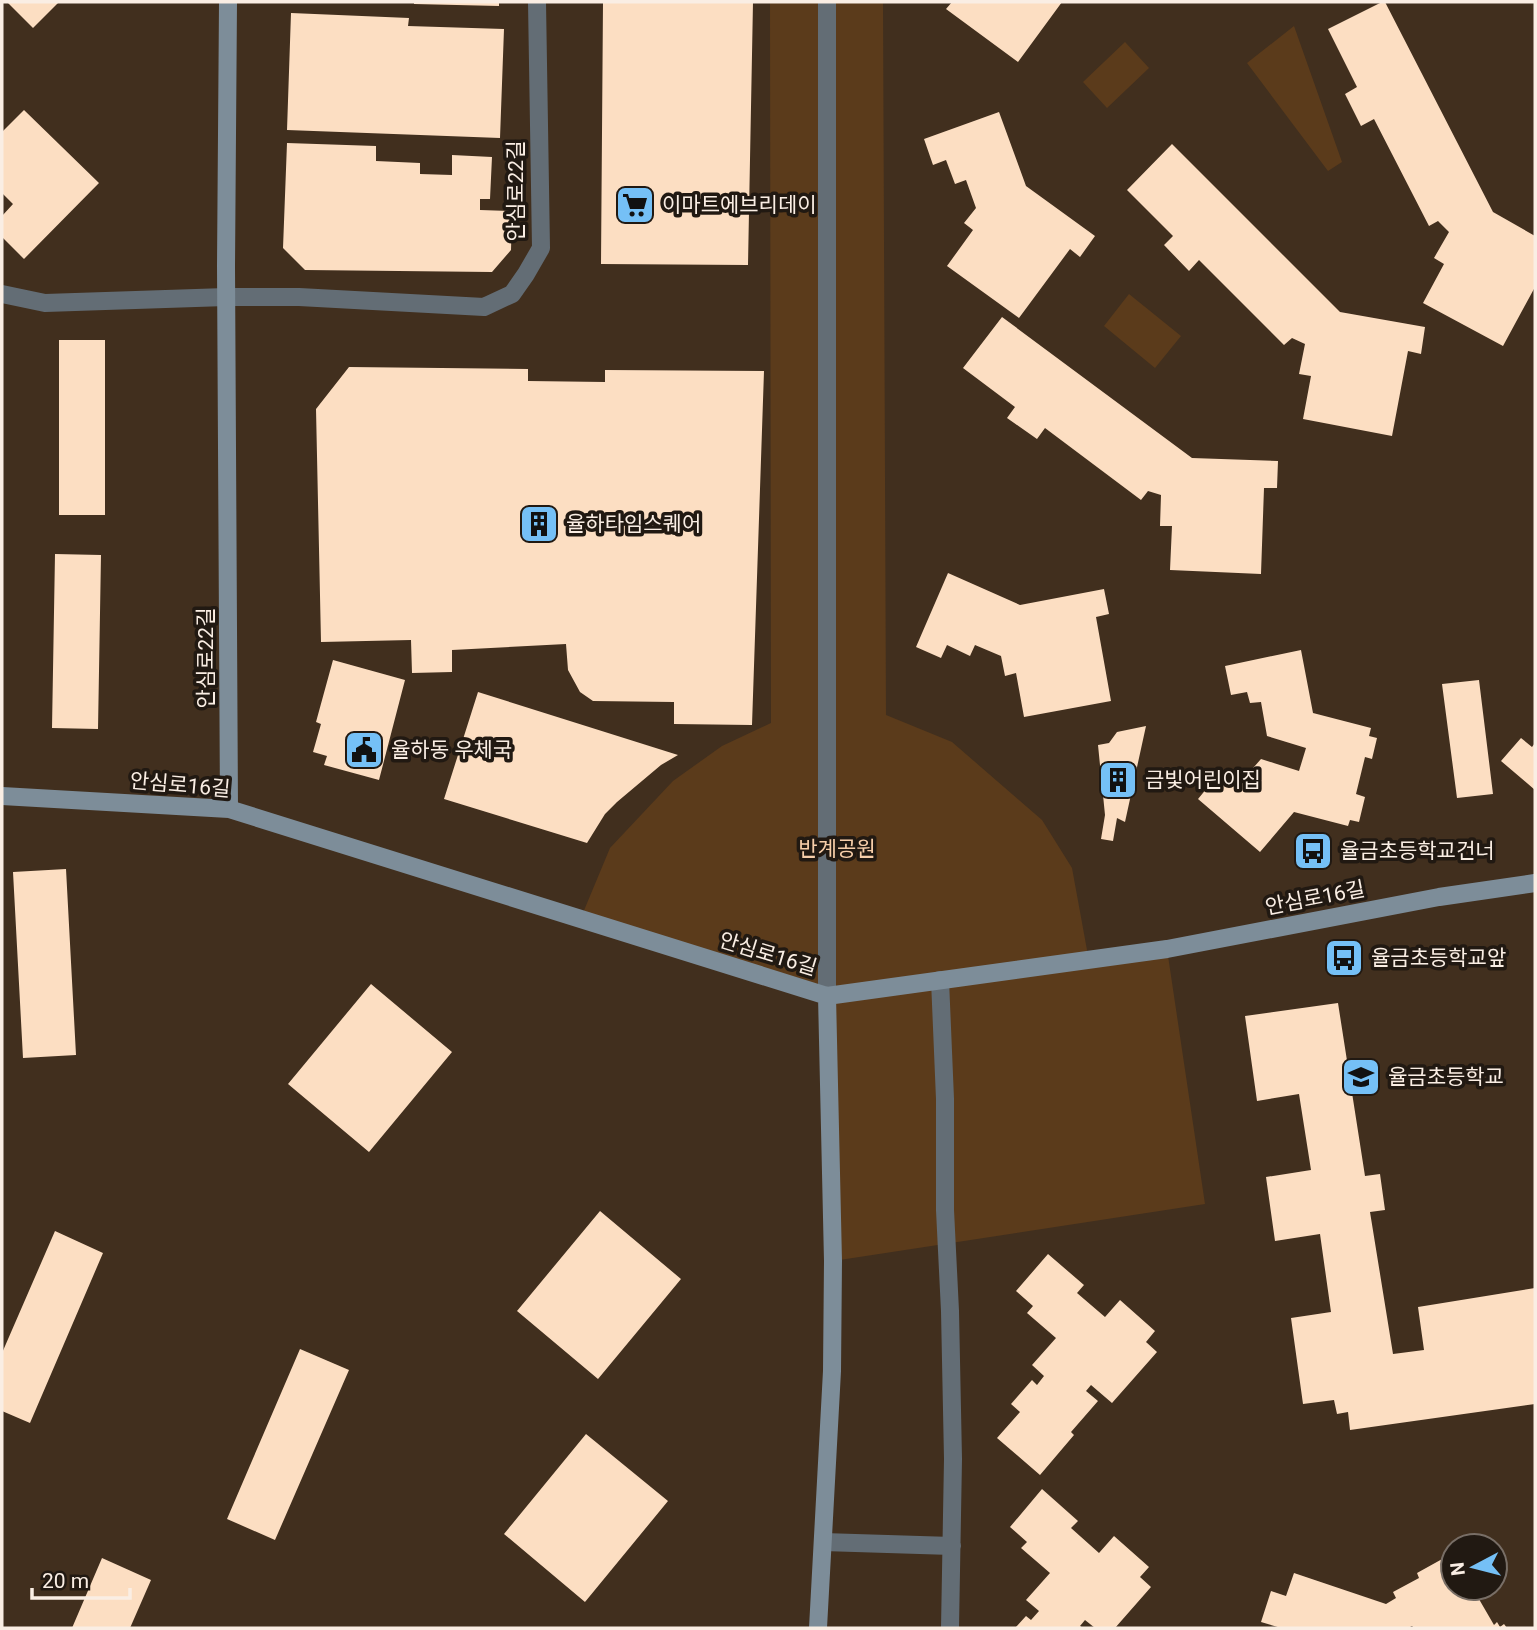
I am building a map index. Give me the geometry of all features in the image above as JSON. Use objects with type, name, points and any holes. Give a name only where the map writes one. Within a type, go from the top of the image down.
[{"type":"main road","name":"안심로22길","points":[[228,2],[226,297],[229,809]]},
{"type":"main road","name":"안심로16길","points":[[2,796],[229,809],[827,996],[1167,950],[1439,897],[1535,883]]},
{"type":"main road","points":[[818,1628],[832,1357],[833,1261],[827,996]]},
{"type":"street","name":"안심로22길","points":[[226,297],[299,297],[484,307],[512,294],[541,248],[537,2]]},
{"type":"street","points":[[827,2],[827,996]]},
{"type":"street","points":[[2,295],[45,303],[226,297]]},
{"type":"street","points":[[940,980],[953,1459],[950,1628]]},
{"type":"street","points":[[822,1542],[952,1546]]},
{"type":"green space","name":"반계공원","points":[[770,2],[883,2],[886,715],[952,742],[1042,820],[1072,868],[1089,961],[1167,949],[1205,1204],[833,1261],[827,996],[580,920],[610,848],[673,781],[722,746],[771,723]]},
{"type":"green space","points":[[1294,26],[1342,162],[1328,171],[1247,63]]},
{"type":"green space","points":[[1125,42],[1149,68],[1107,108],[1083,82]]},
{"type":"green space","points":[[1129,294],[1181,336],[1155,368],[1104,326]]},
{"type":"building","points":[[7,2],[59,2],[33,28]]},
{"type":"building","points":[[499,2],[499,6],[414,4]]},
{"type":"building","points":[[603,2],[753,2],[748,265],[601,264]]},
{"type":"building","points":[[952,2],[1062,2],[1018,62],[946,9]]},
{"type":"building","points":[[1385,2],[1493,212],[1535,236],[1535,287],[1503,346],[1423,303],[1444,264],[1434,258],[1449,232],[1438,221],[1429,226],[1374,119],[1361,126],[1345,94],[1357,87],[1328,29]]},
{"type":"building","points":[[291,13],[409,18],[408,26],[504,29],[500,138],[287,130]]},
{"type":"building","points":[[24,110],[99,183],[24,259],[2,237],[2,216],[13,204],[2,193],[2,132]]},
{"type":"building","points":[[999,112],[1026,186],[1095,236],[1080,257],[1070,249],[1019,318],[947,266],[973,230],[964,223],[976,208],[966,180],[955,184],[946,160],[933,165],[924,139]]},
{"type":"building","points":[[287,143],[376,146],[376,161],[420,163],[420,174],[452,175],[452,155],[492,157],[490,199],[480,199],[480,210],[512,211],[511,250],[492,272],[305,270],[283,248]]},
{"type":"building","points":[[1172,144],[1340,312],[1425,327],[1421,354],[1408,351],[1392,436],[1303,419],[1311,376],[1299,374],[1305,344],[1292,338],[1284,345],[1199,260],[1189,271],[1164,245],[1173,236],[1127,190]]},
{"type":"building","points":[[1002,317],[1192,458],[1278,461],[1277,488],[1264,488],[1261,574],[1170,570],[1172,526],[1160,526],[1161,495],[1148,491],[1141,500],[1045,428],[1037,439],[1007,418],[1015,407],[963,368]]},
{"type":"building","points":[[59,340],[105,340],[105,515],[59,515]]},
{"type":"building","name":"율하타임스퀘어","points":[[349,367],[528,369],[528,381],[605,382],[605,370],[764,371],[752,725],[674,724],[674,702],[593,701],[580,692],[568,670],[566,644],[452,650],[452,672],[412,673],[411,640],[321,642],[316,409]]},
{"type":"building","points":[[55,554],[101,555],[98,729],[52,728]]},
{"type":"building","points":[[948,573],[1020,605],[1104,589],[1109,614],[1096,617],[1111,701],[1024,717],[1016,673],[1005,676],[1001,656],[975,645],[970,656],[947,645],[941,658],[916,647]]},
{"type":"building","points":[[1301,650],[1313,713],[1371,728],[1369,736],[1377,738],[1372,759],[1365,757],[1356,794],[1365,797],[1359,822],[1350,820],[1348,826],[1294,812],[1260,852],[1198,799],[1217,776],[1228,786],[1233,779],[1239,784],[1261,759],[1299,771],[1306,748],[1267,736],[1261,702],[1250,703],[1247,692],[1231,695],[1225,666]]},
{"type":"building","points":[[333,660],[405,680],[379,780],[324,765],[327,756],[313,752],[321,724],[316,722]]},
{"type":"building","points":[[1479,680],[1493,794],[1457,798],[1442,684]]},
{"type":"building","points":[[478,692],[678,755],[661,765],[617,802],[605,814],[587,843],[444,799]]},
{"type":"building","name":"금빛어린이집","points":[[1146,726],[1125,822],[1117,818],[1113,841],[1101,839],[1105,815],[1098,745],[1109,743],[1117,732]]},
{"type":"building","points":[[1521,738],[1532,747],[1535,743],[1535,790],[1501,761]]},
{"type":"building","points":[[66,869],[76,1055],[23,1058],[13,872]]},
{"type":"building","points":[[371,984],[452,1052],[369,1152],[288,1084]]},
{"type":"building","points":[[1338,1003],[1365,1176],[1380,1174],[1385,1210],[1370,1212],[1393,1354],[1424,1350],[1418,1307],[1535,1288],[1535,1404],[1350,1430],[1348,1412],[1337,1414],[1334,1400],[1303,1404],[1291,1318],[1331,1312],[1320,1234],[1275,1241],[1266,1177],[1311,1170],[1299,1094],[1257,1101],[1245,1016]]},
{"type":"building","points":[[600,1211],[681,1279],[598,1379],[517,1311]]},
{"type":"building","points":[[55,1231],[103,1253],[30,1423],[2,1411],[2,1353]]},
{"type":"building","points":[[1048,1254],[1084,1285],[1077,1293],[1105,1317],[1120,1300],[1155,1331],[1146,1342],[1157,1352],[1112,1403],[1091,1385],[1086,1391],[1098,1401],[1071,1432],[1074,1435],[1040,1475],[997,1438],[1020,1412],[1011,1404],[1032,1380],[1037,1385],[1044,1376],[1032,1365],[1056,1338],[1027,1313],[1033,1306],[1016,1291]]},
{"type":"building","points":[[300,1349],[349,1370],[275,1540],[227,1519]]},
{"type":"building","points":[[586,1434],[668,1501],[585,1602],[504,1534]]},
{"type":"building","points":[[1042,1489],[1078,1521],[1071,1528],[1099,1553],[1114,1536],[1149,1567],[1140,1577],[1151,1587],[1115,1628],[1095,1628],[1085,1620],[1080,1626],[1083,1628],[1015,1628],[1026,1616],[1031,1620],[1039,1611],[1026,1600],[1050,1573],[1021,1548],[1027,1542],[1010,1527]]},
{"type":"building","points":[[102,1558],[151,1580],[130,1628],[72,1628]]},
{"type":"building","points":[[1439,1561],[1439,1602],[1481,1602],[1494,1625],[1497,1622],[1500,1627],[1504,1624],[1507,1628],[1281,1628],[1261,1622],[1271,1591],[1286,1596],[1294,1573],[1386,1604],[1396,1598],[1393,1592],[1419,1578],[1417,1573]]},
{"type":"place","name":"이마트에브리데이","points":[[635,205]]},
{"type":"place","name":"율하타임스퀘어","points":[[539,524]]},
{"type":"place","name":"율하동 우체국","points":[[364,750]]},
{"type":"place","name":"금빛어린이집","points":[[1118,780]]},
{"type":"place","name":"율금초등학교건너","points":[[1313,851]]},
{"type":"place","name":"율금초등학교앞","points":[[1344,958]]},
{"type":"place","name":"율금초등학교","points":[[1361,1077]]}]
